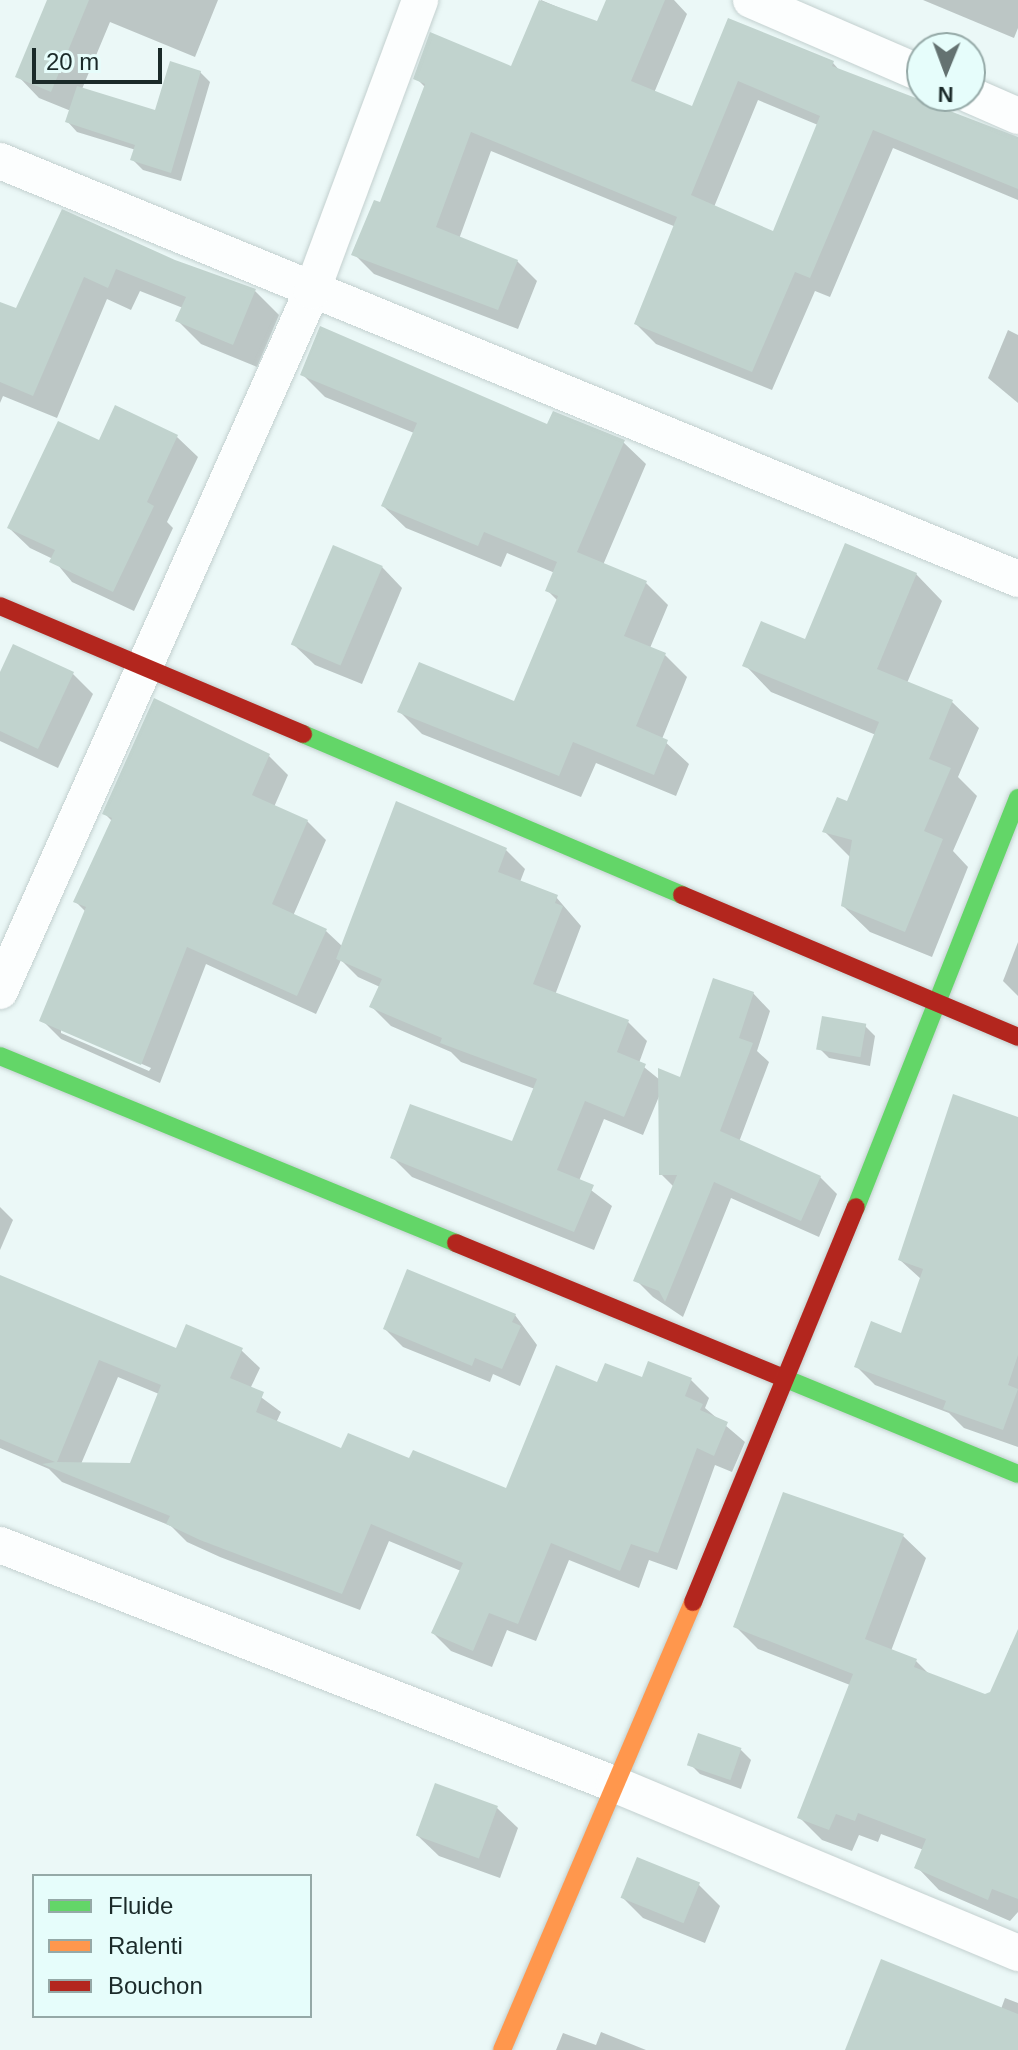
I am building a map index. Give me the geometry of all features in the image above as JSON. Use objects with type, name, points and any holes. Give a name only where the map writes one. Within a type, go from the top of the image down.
[{"type":"street","points":[[0,991],[149,666],[312,291],[420,0]]},
{"type":"street","points":[[751,0],[906,67]]},
{"type":"street","points":[[986,102],[1018,116]]},
{"type":"street","points":[[0,161],[1018,579]]},
{"type":"street","points":[[0,606],[149,666],[1018,1037]]},
{"type":"street","points":[[502,2050],[788,1379],[1018,798]]},
{"type":"street","points":[[0,1056],[1018,1474]]},
{"type":"street","points":[[0,1545],[614,1784],[1018,1953]]},
{"type":"building","points":[[47,0],[89,0],[51,92],[15,77]]},
{"type":"building","points":[[539,0],[597,21],[606,0],[665,0],[631,81],[692,106],[728,18],[834,61],[832,66],[906,94],[906,112],[953,112],[1018,137],[1018,189],[873,130],[810,278],[795,272],[752,372],[634,324],[677,217],[471,132],[436,227],[518,260],[498,310],[351,255],[374,200],[380,202],[425,84],[413,79],[430,32],[511,66]],"holes":[[[738,81],[820,116],[773,231],[691,195]]]},
{"type":"building","points":[[170,61],[201,71],[171,173],[130,160],[135,145],[65,122],[77,86],[155,110]]},
{"type":"building","points":[[62,209],[175,260],[256,289],[233,345],[175,321],[186,297],[116,269],[108,288],[84,277],[33,396],[0,382],[0,302],[16,308]]},
{"type":"building","points":[[320,326],[547,424],[553,411],[625,440],[577,552],[647,581],[624,636],[666,653],[636,726],[668,740],[654,775],[573,742],[559,776],[397,712],[419,662],[514,701],[558,596],[545,591],[557,562],[484,532],[478,546],[381,506],[417,423],[300,375]]},
{"type":"building","points":[[115,405],[178,435],[147,502],[154,506],[113,592],[49,562],[55,550],[7,528],[58,421],[99,440]]},
{"type":"building","points":[[845,543],[917,573],[877,669],[953,700],[929,759],[951,768],[924,831],[943,839],[905,932],[841,906],[852,840],[822,832],[837,797],[847,801],[879,722],[742,666],[761,621],[805,639]]},
{"type":"building","points":[[333,545],[383,566],[341,666],[291,644]]},
{"type":"building","points":[[13,644],[74,672],[38,749],[0,731],[0,672]]},
{"type":"building","points":[[154,698],[270,754],[252,795],[308,820],[272,904],[327,929],[297,996],[187,947],[141,1065],[39,1021],[86,907],[73,902],[112,818],[102,814]]},
{"type":"building","points":[[396,801],[507,848],[498,872],[558,895],[555,903],[563,906],[533,984],[629,1020],[617,1052],[646,1064],[624,1117],[585,1101],[557,1170],[594,1185],[574,1232],[390,1158],[410,1104],[512,1141],[537,1079],[440,1043],[442,1038],[369,1007],[382,979],[336,959]]},
{"type":"building","points":[[713,978],[754,992],[739,1038],[753,1043],[720,1131],[821,1176],[801,1221],[714,1182],[665,1302],[659,1291],[633,1281],[677,1175],[659,1175],[658,1068],[680,1077]]},
{"type":"building","points":[[822,1016],[866,1024],[860,1057],[816,1049]]},
{"type":"building","points":[[953,1094],[1018,1117],[1018,1355],[1008,1385],[1018,1389],[1003,1430],[943,1409],[946,1401],[854,1367],[871,1321],[901,1333],[923,1269],[898,1260]]},
{"type":"building","points":[[407,1269],[516,1314],[512,1322],[521,1326],[502,1369],[475,1358],[472,1366],[383,1329]]},
{"type":"building","points":[[0,1275],[176,1348],[186,1324],[243,1348],[230,1378],[264,1392],[256,1412],[341,1448],[348,1433],[409,1458],[413,1450],[506,1488],[556,1365],[597,1382],[605,1363],[642,1377],[648,1361],[692,1378],[685,1396],[703,1404],[700,1410],[728,1422],[714,1456],[697,1448],[658,1553],[631,1544],[620,1571],[551,1543],[518,1624],[489,1613],[473,1651],[431,1633],[463,1563],[371,1524],[342,1594],[200,1540],[166,1524],[170,1516],[42,1464],[55,1462],[0,1439]],"holes":[[[99,1360],[161,1385],[130,1463],[57,1462]]]},
{"type":"building","points":[[783,1492],[904,1534],[865,1639],[917,1659],[914,1667],[985,1694],[990,1692],[1018,1629],[1018,1899],[992,1889],[988,1900],[914,1868],[926,1839],[858,1813],[855,1821],[836,1814],[829,1830],[797,1818],[853,1674],[733,1627]]},
{"type":"building","points":[[698,1733],[741,1748],[730,1780],[687,1765]]},
{"type":"building","points":[[435,1783],[498,1806],[479,1859],[416,1836]]},
{"type":"building","points":[[637,1857],[700,1882],[684,1923],[621,1898]]},
{"type":"building","points":[[881,1959],[1018,2014],[1018,2050],[845,2050]]},
{"type":"traffic: fast","points":[[303,734],[682,895]]},
{"type":"traffic: fast","points":[[856,1207],[1018,798]]},
{"type":"traffic: fast","points":[[0,1056],[456,1243]]},
{"type":"traffic: fast","points":[[779,1376],[1018,1474]]},
{"type":"traffic: slow","points":[[502,2050],[693,1602]]},
{"type":"traffic: jam","points":[[0,606],[303,734]]},
{"type":"traffic: jam","points":[[682,895],[1018,1037]]},
{"type":"traffic: jam","points":[[693,1602],[856,1207]]},
{"type":"traffic: jam","points":[[456,1243],[779,1376]]}]
